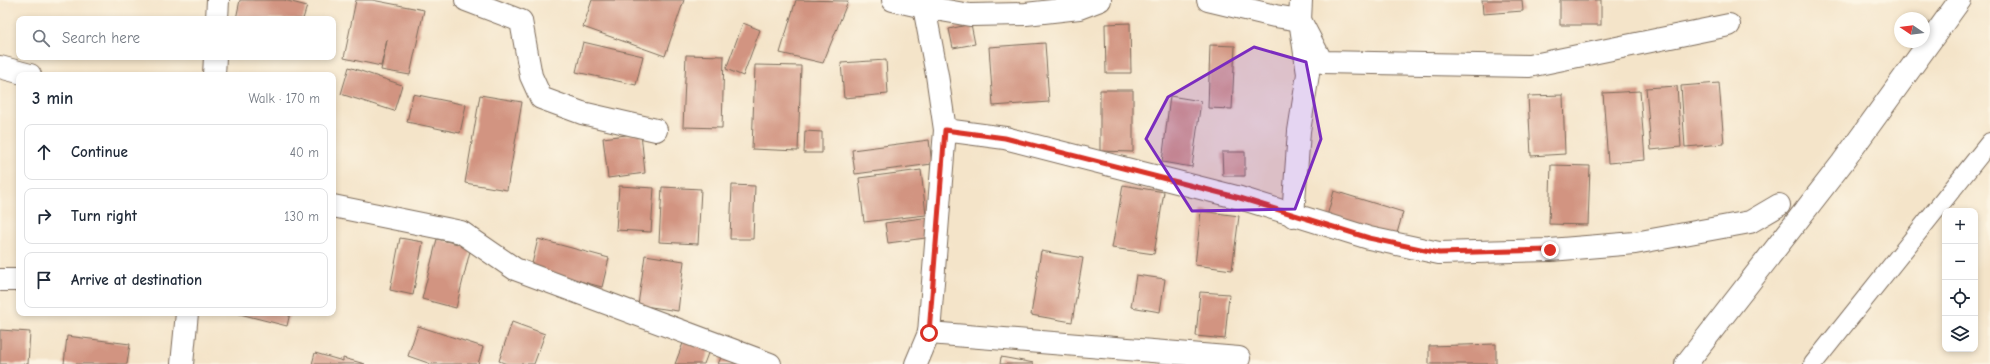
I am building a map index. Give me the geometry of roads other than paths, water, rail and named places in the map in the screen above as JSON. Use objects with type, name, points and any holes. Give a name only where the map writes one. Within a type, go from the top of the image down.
[{"type":"street","points":[[217,16],[218,0]]},
{"type":"street","points":[[466,0],[522,21],[531,76],[541,98],[582,113],[656,130]]},
{"type":"street","points":[[892,0],[924,3],[970,15],[1026,14],[1079,8],[1100,0]]},
{"type":"street","points":[[1208,0],[1275,16],[1301,10]]},
{"type":"street","points":[[1686,364],[1842,163],[1960,0]]},
{"type":"street","points":[[916,364],[929,333],[945,130],[924,3]]},
{"type":"street","points":[[1301,10],[1322,62],[1529,66],[1729,25]]},
{"type":"street","points":[[1293,216],[1299,131],[1308,74],[1301,10]]},
{"type":"street","points":[[214,72],[215,60]]},
{"type":"street","points":[[0,67],[19,72]]},
{"type":"street","points":[[945,130],[1005,138],[1240,198],[1293,216],[1369,238],[1439,253],[1542,251],[1635,243],[1750,222],[1780,205]]},
{"type":"street","points":[[336,207],[461,232],[515,269],[770,364]]},
{"type":"street","points":[[0,280],[16,280]]},
{"type":"street","points":[[182,364],[187,316]]},
{"type":"street","points":[[929,333],[1239,358]]},
{"type":"lane","points":[[1814,364],[1990,142]]}]
